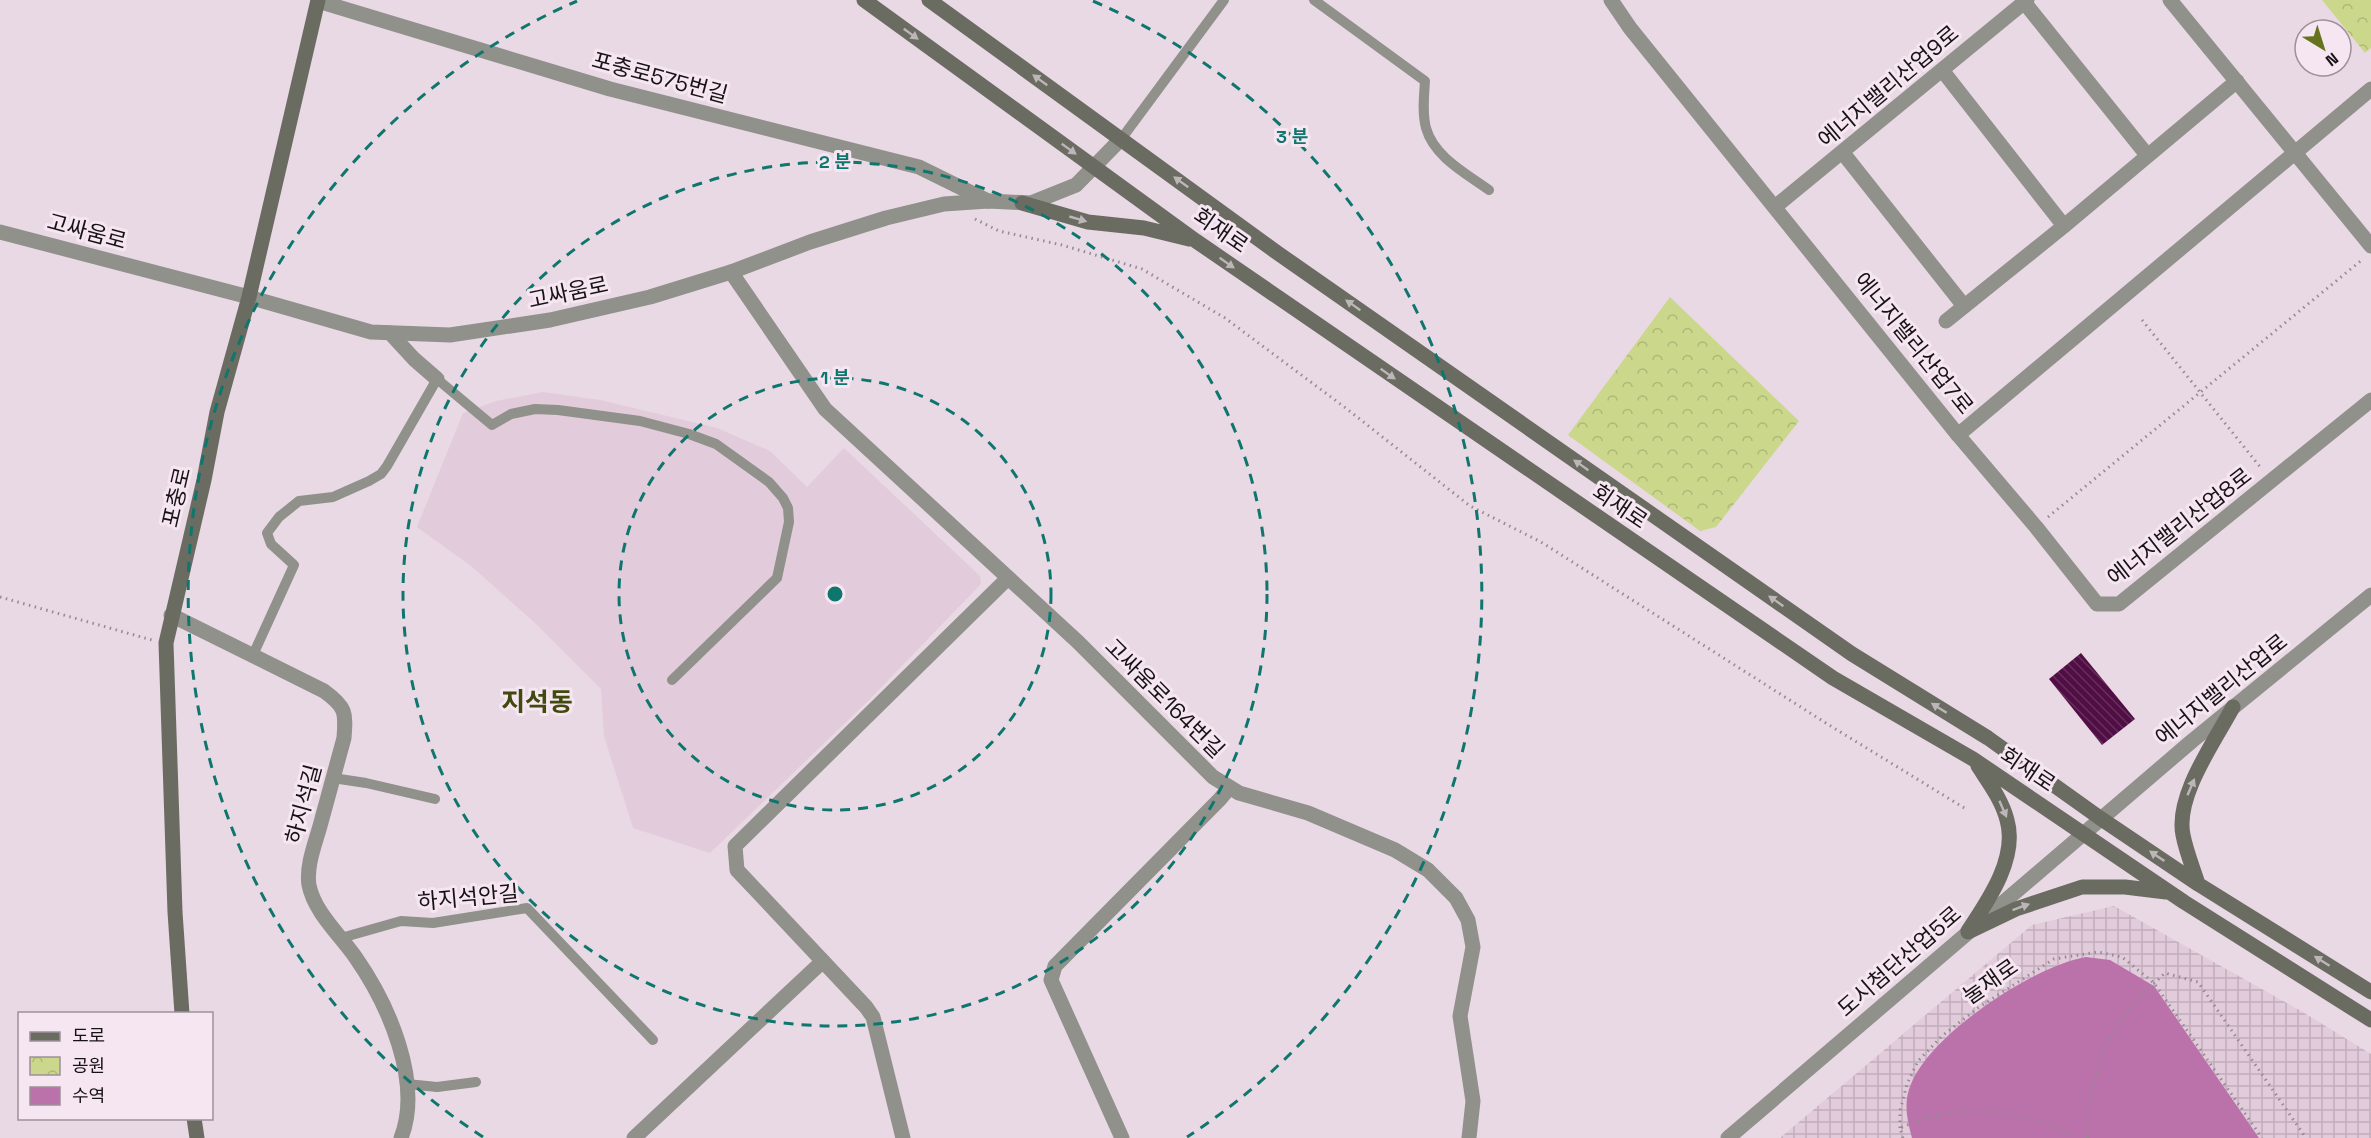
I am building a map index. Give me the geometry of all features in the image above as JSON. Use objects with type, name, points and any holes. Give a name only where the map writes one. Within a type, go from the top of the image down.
[{"type":"main road","name":"포충로","points":[[182,1012],[175,912],[166,644],[204,480],[217,412],[249,297],[318,0]]},
{"type":"main road","name":"회재로","points":[[864,0],[1196,241],[1833,678],[1973,759],[2170,892],[2371,1020]]},
{"type":"main road","name":"회재로","points":[[929,0],[1279,254],[1842,647],[1988,738],[2100,818],[2199,884],[2371,992]]},
{"type":"main road","points":[[1022,203],[1088,222],[1144,228],[1196,241]]},
{"type":"main road","points":[[2199,884],[2182,834],[2183,810],[2191,785],[2233,707]]},
{"type":"main road","points":[[1968,932],[1996,887],[2010,844],[2007,820],[1995,792],[1973,759]]},
{"type":"main road","points":[[1968,932],[2016,909],[2082,887],[2125,887],[2170,892]]},
{"type":"main road","points":[[194,1120],[197,1138]]},
{"type":"street","name":"포충로575번길","points":[[318,0],[610,89],[919,167],[988,201]]},
{"type":"street","name":"에너지밸리산업7로","points":[[1611,0],[1630,28],[1776,206],[1958,435],[2371,89]]},
{"type":"street","points":[[2170,0],[2371,246]]},
{"type":"street","name":"에너지밸리산업9로","points":[[1776,206],[2026,1]]},
{"type":"street","points":[[2026,1],[2147,155]]},
{"type":"street","points":[[1942,70],[2064,226]]},
{"type":"street","points":[[1946,321],[2237,81]]},
{"type":"street","name":"고싸움로","points":[[0,232],[249,297],[371,332],[450,335],[504,329],[650,297],[731,272],[810,242],[886,218],[944,204],[988,201],[1031,203],[1076,185],[1122,138]]},
{"type":"street","points":[[1842,153],[1964,306]]},
{"type":"street","name":"고싸움로164번길","points":[[731,272],[825,409],[1078,642],[1194,760],[1228,788],[1239,793],[1308,813],[1395,850],[1428,870],[1456,898],[1468,920],[1473,947],[1460,1016],[1473,1101],[1468,1138]]},
{"type":"street","points":[[390,333],[414,360],[437,379]]},
{"type":"street","name":"에너지밸리산업8로","points":[[1958,435],[2036,526],[2097,604],[2120,604],[2371,400]]},
{"type":"street","points":[[903,1138],[873,1017],[737,870],[735,846],[1008,578]]},
{"type":"street","name":"에너지밸리산업로","points":[[2100,818],[2371,595]]},
{"type":"street","name":"하지석길","points":[[171,615],[324,691],[343,707],[346,718],[344,738],[311,858],[309,884],[317,903],[357,959],[384,1007],[399,1047],[407,1084],[408,1112],[401,1138]]},
{"type":"street","points":[[1122,1138],[1051,980],[1055,966],[1220,799],[1228,788]]},
{"type":"street","name":"도시첨단산업5로","points":[[1728,1138],[2100,818]]},
{"type":"street","points":[[634,1138],[823,961]]},
{"type":"lane","points":[[1122,138],[1224,0]]},
{"type":"lane","points":[[1314,0],[1425,81],[1426,128],[1436,148],[1489,190]]},
{"type":"lane","points":[[253,655],[294,565],[272,544],[267,533],[279,517],[299,501],[333,497],[381,474],[437,379],[492,425],[511,414],[535,409],[558,410],[640,422],[689,434],[716,444],[736,457],[769,482],[783,498],[788,508],[789,522],[777,578],[672,680]]},
{"type":"lane","points":[[333,778],[435,799]]},
{"type":"lane","name":"하지석안길","points":[[341,938],[401,921],[433,923],[527,908],[653,1040]]},
{"type":"lane","points":[[407,1084],[437,1087],[476,1082]]},
{"type":"path","points":[[972,218],[999,231],[1062,245],[1142,269],[1225,318],[1347,409],[1470,506],[1541,542],[1966,809]]},
{"type":"path","points":[[2036,526],[2371,252]]},
{"type":"path","points":[[2142,320],[2272,481]]},
{"type":"path","points":[[0,597],[166,644]]},
{"type":"path","name":"눌재로","points":[[1903,1138],[1900,1128],[1900,1111],[1907,1084],[1918,1061],[1942,1036],[1978,1008],[2054,959],[2098,952],[2122,957],[2154,983],[2262,1138]]},
{"type":"path","points":[[2087,1138],[2090,1095],[2104,1049],[2127,1009],[2165,973],[2198,982],[2306,1138]]},
{"type":"path","points":[[1900,1128],[1932,1116],[1965,1111],[2004,1113],[2030,1118],[2057,1128],[2074,1138]]},
{"type":"shaded area","points":[[543,392],[600,400],[717,428],[770,451],[807,487],[844,448],[980,576],[981,584],[870,699],[710,853],[633,828],[604,736],[601,689],[534,622],[471,566],[417,527],[463,413],[496,401]]},
{"type":"shaded area","points":[[2114,906],[2301,1011],[2371,1054],[2371,1138],[1780,1138],[2032,925]]},
{"type":"green space","points":[[2322,0],[2371,0],[2371,48],[2365,53],[2353,38],[2353,18],[2337,18]]},
{"type":"green space","points":[[1670,297],[1799,421],[1716,527],[1700,531],[1568,435]]},
{"type":"water","points":[[2086,957],[2110,960],[2154,986],[2259,1138],[1912,1138],[1907,1111],[1907,1098],[1911,1084],[1922,1065],[1939,1044],[1986,1005],[2013,988],[2064,963]]},
{"type":"building","points":[[2081,653],[2135,719],[2102,745],[2049,679]]},
{"type":"district","name":"지석동","points":[[537,702]]}]
